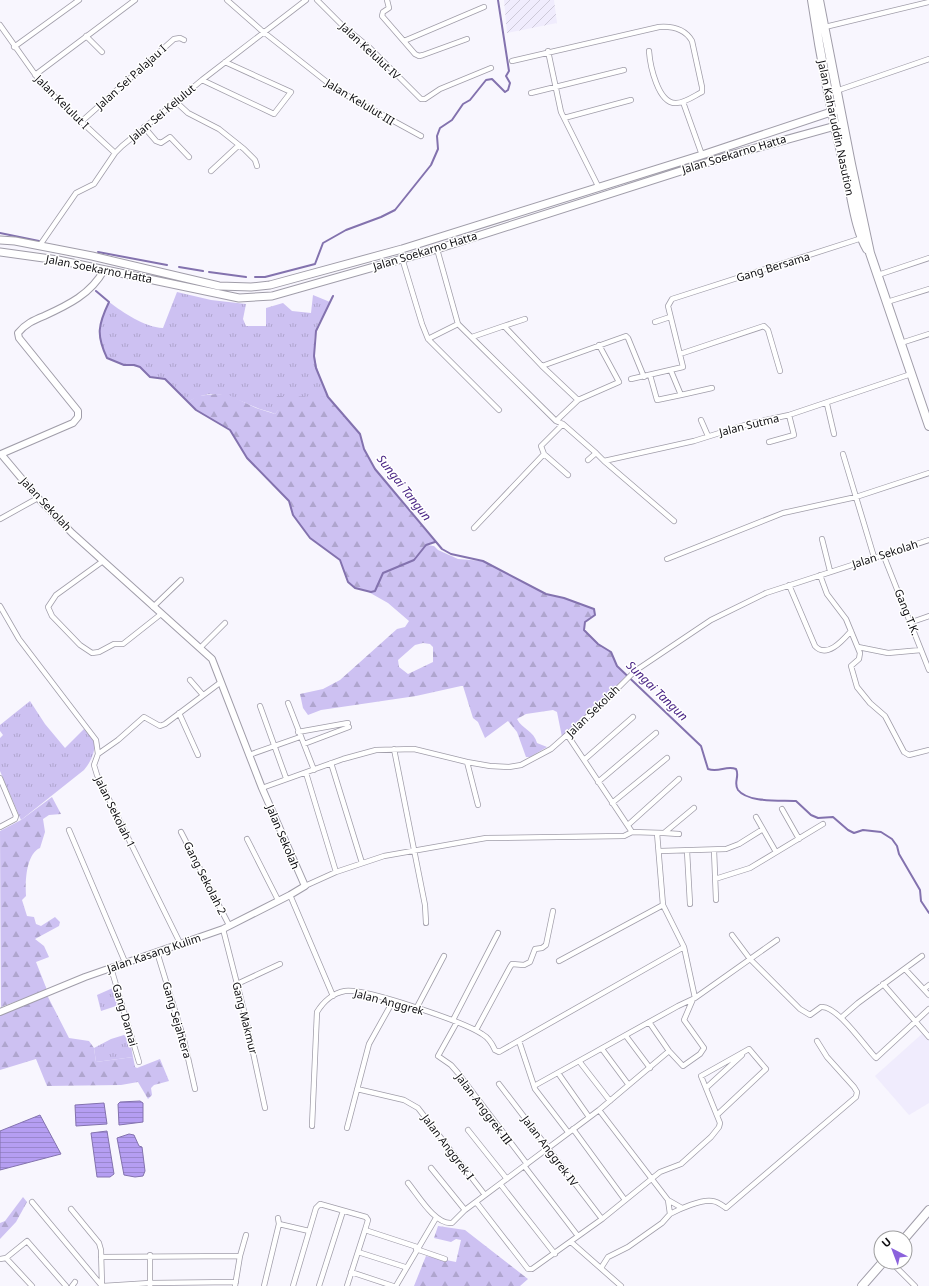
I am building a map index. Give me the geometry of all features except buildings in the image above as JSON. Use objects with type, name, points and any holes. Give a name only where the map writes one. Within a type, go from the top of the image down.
[{"type":"highway","name":"Jalan Kaharuddin Nasution","points":[[812,0],[832,92],[840,109],[839,125],[865,238],[929,424]]},
{"type":"highway","name":"Jalan Kaharuddin Nasution","points":[[819,0],[832,92],[831,111],[839,125]]},
{"type":"highway","points":[[912,1230],[929,1210]]},
{"type":"highway","points":[[862,1286],[876,1270]]},
{"type":"main road","name":"Jalan Soekarno Hatta","points":[[0,240],[40,245],[219,286],[251,287],[270,285],[402,249],[598,186],[702,155],[840,109]]},
{"type":"main road","name":"Jalan Soekarno Hatta","points":[[0,252],[29,255],[239,298],[255,299],[272,296],[437,249],[734,154],[839,125]]},
{"type":"main road","points":[[520,211],[523,222]]},
{"type":"main road","points":[[88,266],[92,256]]},
{"type":"street","points":[[14,46],[79,0]]},
{"type":"street","points":[[35,75],[135,0]]},
{"type":"street","name":"Jalan Kelulut III","points":[[227,0],[264,33],[337,90],[420,136]]},
{"type":"street","name":"Jalan Sei Kelulut","points":[[40,245],[76,194],[94,184],[115,153],[144,127],[202,80],[306,0]]},
{"type":"street","name":"Jalan Kelulut IV","points":[[317,0],[342,26],[370,48],[419,97],[425,99],[440,89],[491,68]]},
{"type":"street","points":[[387,0],[389,8],[383,12],[382,16],[415,54],[419,56],[467,39]]},
{"type":"street","points":[[824,27],[921,2],[929,2]]},
{"type":"street","points":[[404,41],[484,7]]},
{"type":"street","name":"Jalan Kelulut I","points":[[0,25],[35,75],[81,122],[115,153]]},
{"type":"street","points":[[512,61],[548,51],[669,26],[682,30],[689,35],[692,41],[702,92],[683,102],[675,103],[669,101],[664,96],[653,76],[649,51]]},
{"type":"street","points":[[86,36],[102,52]]},
{"type":"street","name":"Jalan Sei Palajau I","points":[[81,122],[174,38],[184,40]]},
{"type":"street","points":[[548,51],[555,87],[564,118],[598,186]]},
{"type":"street","points":[[832,92],[929,59]]},
{"type":"street","points":[[202,80],[274,114],[291,92],[225,62]]},
{"type":"street","points":[[531,93],[624,70]]},
{"type":"street","points":[[564,118],[631,100]]},
{"type":"street","points":[[175,102],[184,110],[219,129],[255,160],[257,166]]},
{"type":"street","points":[[683,102],[702,155]]},
{"type":"street","points":[[144,127],[156,141],[161,143],[170,137],[189,157]]},
{"type":"street","points":[[211,171],[239,145]]},
{"type":"street","name":"Gang Bersama","points":[[670,317],[668,306],[669,302],[683,295],[865,238]]},
{"type":"street","points":[[437,249],[458,324],[556,421],[564,424],[604,461],[674,521]]},
{"type":"street","points":[[402,258],[428,339],[498,410]]},
{"type":"street","points":[[878,275],[929,258]]},
{"type":"street","name":"Jalan Sekolah","points":[[104,270],[99,279],[86,294],[29,323],[18,333],[19,338],[78,411],[78,417],[73,423],[1,454],[38,498],[103,561],[212,659],[262,788],[304,886]]},
{"type":"street","points":[[887,302],[929,289]]},
{"type":"street","points":[[631,379],[683,367],[670,317],[655,322]]},
{"type":"street","points":[[472,338],[525,319]]},
{"type":"street","points":[[428,339],[458,324]]},
{"type":"street","points":[[504,326],[542,366],[578,400]]},
{"type":"street","points":[[680,354],[764,326],[768,330],[780,371]]},
{"type":"street","points":[[901,344],[929,334]]},
{"type":"street","points":[[542,366],[626,336],[647,376],[657,400],[712,388]]},
{"type":"street","points":[[556,421],[578,400],[620,382],[599,345]]},
{"type":"street","points":[[671,371],[681,395]]},
{"type":"street","name":"Jalan Sutma","points":[[604,461],[789,415],[827,404],[911,374]]},
{"type":"street","points":[[827,404],[834,434]]},
{"type":"street","points":[[770,442],[794,434],[789,415]]},
{"type":"street","points":[[702,420],[708,436]]},
{"type":"street","points":[[564,424],[541,446],[544,454],[568,475]]},
{"type":"street","points":[[588,460],[596,453]]},
{"type":"street","points":[[474,528],[544,454]]},
{"type":"street","points":[[843,454],[874,557]]},
{"type":"street","points":[[667,559],[783,513],[856,497],[929,473]]},
{"type":"street","points":[[0,519],[38,498]]},
{"type":"street","points":[[822,539],[830,571]]},
{"type":"street","name":"Jalan Sekolah","points":[[262,788],[286,778],[306,773],[359,754],[394,749],[414,749],[467,762],[509,767],[521,765],[551,749],[568,736],[635,671],[711,620],[739,604],[830,571],[929,540]]},
{"type":"street","name":"Gang T.K.","points":[[884,554],[912,622],[929,670]]},
{"type":"street","points":[[103,561],[56,595],[48,607],[52,616],[80,644],[92,653],[99,652],[114,644],[123,644],[161,614]]},
{"type":"street","points":[[820,575],[827,594],[841,610],[858,647],[860,656],[851,666],[857,687],[870,703],[885,716],[904,752],[909,755],[929,750]]},
{"type":"street","points":[[154,607],[181,580]]},
{"type":"street","points":[[789,585],[819,650],[825,651],[831,648],[851,631]]},
{"type":"street","name":"Jalan Sekolah 1","points":[[0,606],[19,639],[96,740],[98,754],[94,765],[97,775],[180,943]]},
{"type":"street","points":[[912,622],[929,616]]},
{"type":"street","points":[[200,648],[225,623]]},
{"type":"street","points":[[858,647],[888,653],[922,650]]},
{"type":"street","points":[[190,680],[203,695]]},
{"type":"street","points":[[98,754],[118,740],[144,717],[160,726],[221,682]]},
{"type":"street","points":[[288,703],[299,735],[314,770]]},
{"type":"street","points":[[260,706],[286,778]]},
{"type":"street","points":[[180,713],[198,755]]},
{"type":"street","points":[[584,760],[634,717]]},
{"type":"street","points":[[249,754],[275,746],[299,735],[349,725],[304,744]]},
{"type":"street","points":[[598,782],[656,733]]},
{"type":"street","points":[[568,736],[632,832]]},
{"type":"street","points":[[394,749],[425,904],[426,923]]},
{"type":"street","points":[[612,802],[666,758]]},
{"type":"street","points":[[467,762],[478,805]]},
{"type":"street","points":[[331,763],[362,863]]},
{"type":"street","points":[[306,773],[336,872]]},
{"type":"street","points":[[0,778],[16,816],[14,820],[0,827]]},
{"type":"street","points":[[628,825],[680,779]]},
{"type":"street","points":[[664,833],[694,808]]},
{"type":"street","points":[[782,809],[799,839]]},
{"type":"street","points":[[756,817],[776,852]]},
{"type":"street","points":[[715,879],[750,868],[822,824]]},
{"type":"street","points":[[660,852],[726,849],[739,844],[763,829]]},
{"type":"street","points":[[70,830],[125,962]]},
{"type":"street","name":"Gang Sekolah 2","points":[[181,832],[229,925]]},
{"type":"street","points":[[304,886],[336,872],[384,856],[414,852],[486,838],[624,836],[632,832],[679,834]]},
{"type":"street","points":[[649,1022],[669,1051],[682,1066],[689,1062],[704,1048],[684,1020],[694,998],[684,947],[663,905],[660,852],[657,833]]},
{"type":"street","points":[[247,839],[278,900]]},
{"type":"street","points":[[714,850],[716,900]]},
{"type":"street","points":[[686,851],[690,904]]},
{"type":"street","name":"Jalan Kasang Kulim","points":[[0,1012],[125,962],[223,929],[290,895],[304,886]]},
{"type":"street","points":[[290,895],[333,996],[323,1002],[317,1012],[312,1126]]},
{"type":"street","points":[[559,961],[663,905]]},
{"type":"street","points":[[476,1030],[512,964],[524,965],[530,962],[535,949],[542,948],[546,944],[553,911]]},
{"type":"street","name":"Gang Makmur","points":[[223,929],[265,1108]]},
{"type":"street","points":[[455,1021],[498,933]]},
{"type":"street","points":[[732,935],[750,959],[805,1013],[810,1015],[821,1007],[825,1006],[842,1017],[876,1058],[929,1009]]},
{"type":"street","points":[[534,1086],[602,1050],[649,1022],[694,998],[776,940]]},
{"type":"street","points":[[568,1132],[534,1086],[519,1041],[684,947]]},
{"type":"street","name":"Gang Sejahtera","points":[[157,952],[184,1040],[196,1089]]},
{"type":"street","points":[[416,1008],[444,956]]},
{"type":"street","points":[[842,1017],[842,1015],[922,956]]},
{"type":"street","points":[[237,984],[280,964]]},
{"type":"street","name":"Gang Damai","points":[[111,968],[139,1062]]},
{"type":"street","points":[[905,968],[929,995]]},
{"type":"street","points":[[883,984],[929,1037]]},
{"type":"street","points":[[924,989],[929,985]]},
{"type":"street","name":"Jalan Anggrek","points":[[333,996],[344,991],[352,991],[393,1001],[455,1021],[476,1030],[489,1038],[496,1052],[519,1041]]},
{"type":"street","points":[[347,1128],[369,1044],[393,1001]]},
{"type":"street","name":"Jalan Anggrek III","points":[[455,1021],[438,1056],[451,1066],[458,1074],[578,1236]]},
{"type":"street","points":[[626,1036],[650,1068]]},
{"type":"street","points":[[601,1268],[608,1257],[638,1240],[662,1223],[670,1214],[682,1208],[707,1200],[714,1201],[726,1208],[856,1097],[857,1092],[854,1087],[846,1076],[827,1057],[817,1041]]},
{"type":"street","points":[[476,1202],[530,1270],[555,1254],[602,1219],[651,1179],[667,1168],[675,1168],[681,1164],[711,1137],[719,1128],[720,1123],[701,1076],[749,1049]]},
{"type":"street","points":[[706,1088],[749,1049]]},
{"type":"street","points":[[717,1115],[766,1069],[749,1049]]},
{"type":"street","points":[[602,1050],[628,1084]]},
{"type":"street","points":[[408,1183],[436,1218],[450,1224],[465,1210],[501,1185],[506,1179],[526,1166],[568,1132],[599,1110],[669,1051]]},
{"type":"street","points":[[579,1061],[610,1100]]},
{"type":"street","points":[[558,1073],[589,1117]]},
{"type":"street","name":"Jalan Anggrek IV","points":[[499,1084],[602,1219]]},
{"type":"street","name":"Jalan Anggrek I","points":[[357,1089],[409,1102],[418,1108],[485,1196]]},
{"type":"street","points":[[599,1110],[668,1200],[682,1208]]},
{"type":"street","points":[[573,1129],[625,1200]]},
{"type":"street","points":[[468,1130],[506,1179]]},
{"type":"street","points":[[431,1168],[465,1210]]},
{"type":"street","points":[[501,1185],[555,1254]]},
{"type":"street","points":[[668,1200],[670,1214]]},
{"type":"street","points":[[32,1202],[102,1286]]},
{"type":"street","points":[[293,1286],[318,1205],[366,1217],[368,1220],[347,1286]]},
{"type":"street","points":[[70,1209],[99,1243],[102,1286]]},
{"type":"street","points":[[319,1286],[343,1211]]},
{"type":"street","points":[[351,1272],[394,1286],[436,1218]]},
{"type":"street","points":[[264,1286],[279,1221],[309,1231]]},
{"type":"street","points":[[365,1230],[445,1259]]},
{"type":"street","points":[[102,1286],[150,1284],[236,1284],[240,1256],[246,1236]]},
{"type":"street","points":[[0,1258],[6,1258],[27,1241],[66,1286]]},
{"type":"street","points":[[571,1242],[621,1286]]},
{"type":"street","points":[[358,1252],[405,1267]]},
{"type":"street","points":[[101,1257],[150,1255],[240,1256]]},
{"type":"street","points":[[150,1255],[150,1284]]},
{"type":"street","points":[[6,1258],[32,1286]]},
{"type":"street","points":[[899,1270],[915,1286]]},
{"type":"shaded area","points":[[504,0],[554,0],[557,23],[507,33]]},
{"type":"shaded area","points":[[923,1033],[929,1040],[929,1103],[909,1115],[875,1076]]},
{"type":"shaded area","points":[[140,1101],[143,1103],[143,1122],[119,1125],[118,1104],[120,1102]]},
{"type":"shaded area","points":[[104,1103],[107,1124],[76,1126],[75,1105]]},
{"type":"shaded area","points":[[40,1115],[61,1154],[0,1170],[0,1131]]},
{"type":"shaded area","points":[[107,1131],[114,1174],[110,1177],[97,1177],[91,1133]]},
{"type":"shaded area","points":[[129,1134],[134,1135],[139,1146],[142,1147],[145,1171],[143,1176],[135,1177],[124,1175],[117,1138]]},
{"type":"green space","points":[[177,292],[211,300],[246,304],[243,319],[246,326],[266,326],[266,308],[283,303],[292,311],[311,313],[313,295],[330,302],[319,323],[314,339],[316,365],[328,397],[314,397],[292,401],[280,408],[275,414],[222,395],[206,395],[197,397],[188,402],[165,379],[150,377],[140,367],[124,365],[107,358],[101,343],[100,330],[102,317],[109,302],[128,315],[142,322],[163,328]]},
{"type":"green space","points":[[216,394],[229,395],[256,408],[275,414],[278,410],[274,404],[274,396],[328,397],[360,434],[364,449],[375,469],[435,542],[427,545],[434,546],[438,550],[458,559],[483,561],[545,594],[564,598],[594,609],[595,615],[585,622],[584,630],[598,644],[611,652],[617,666],[627,675],[597,706],[562,737],[557,712],[553,710],[526,714],[517,719],[531,733],[537,743],[547,747],[530,757],[526,757],[517,732],[508,721],[485,738],[478,722],[473,718],[463,686],[416,696],[321,710],[308,715],[303,708],[300,694],[323,689],[340,680],[397,629],[405,627],[409,621],[388,603],[365,590],[355,588],[348,582],[340,560],[310,538],[293,515],[289,501],[247,458],[230,430],[196,410],[188,402],[197,396]],"holes":[[[423,643],[430,644],[433,647],[433,662],[408,674],[399,667],[398,660],[415,645]]]},
{"type":"green space","points":[[30,701],[45,724],[65,748],[84,729],[95,742],[95,746],[89,764],[84,770],[21,820],[0,771],[0,738],[3,735],[0,731],[0,725]]},
{"type":"green space","points":[[52,797],[61,814],[49,815],[43,819],[45,832],[40,848],[35,851],[29,862],[26,876],[26,896],[22,900],[27,916],[34,917],[36,924],[41,926],[55,917],[60,922],[59,926],[35,939],[44,946],[49,957],[36,962],[47,990],[1,1007],[0,831],[21,820]]},
{"type":"green space","points":[[115,987],[119,1005],[101,1011],[97,995]]},
{"type":"green space","points":[[47,995],[69,1038],[89,1041],[94,1048],[96,1062],[133,1057],[135,1067],[137,1068],[160,1059],[169,1081],[154,1085],[151,1088],[152,1095],[148,1099],[138,1082],[121,1085],[47,1086],[36,1059],[0,1070],[0,1015]]},
{"type":"green space","points":[[124,1035],[130,1041],[133,1057],[96,1062],[94,1048],[111,1039]]},
{"type":"green space","points":[[23,1197],[27,1202],[16,1222],[0,1239],[0,1223],[5,1221]]},
{"type":"green space","points":[[438,1226],[465,1230],[528,1279],[520,1286],[414,1286],[426,1256],[456,1262],[461,1240],[456,1239],[451,1242],[434,1238]]},
{"type":"waterway","points":[[255,277],[265,277],[315,264],[323,243],[346,230],[395,210],[431,165],[438,149],[437,136],[440,128],[452,120],[463,104],[470,100],[486,80],[492,79],[505,92],[508,90],[510,83],[506,76],[509,71],[498,0]]},
{"type":"waterway","points":[[0,233],[39,241]]},
{"type":"waterway","points":[[98,252],[167,265]]},
{"type":"waterway","points":[[179,267],[203,271]]},
{"type":"waterway","points":[[209,272],[246,277]]},
{"type":"waterway","points":[[96,291],[109,302],[102,317],[100,330],[101,343],[107,358],[124,365],[134,365],[140,367],[150,377],[165,379],[196,410],[230,430],[247,458],[289,501],[293,515],[310,538],[340,560],[348,582],[355,588],[371,592],[375,591],[383,573],[414,560],[426,545],[435,542]]},
{"type":"waterway","name":"Sungai Tangun","points":[[333,296],[316,331],[314,356],[316,368],[328,397],[360,434],[364,449],[375,469],[442,549],[451,554],[483,561],[546,594],[564,598],[594,609],[595,615],[585,622],[584,630],[598,644],[611,652],[617,666],[701,746],[708,769],[736,769],[736,782],[738,790],[749,797],[765,800],[796,801],[811,815],[818,818],[833,817],[848,830],[854,833],[863,830],[881,832],[892,839],[920,890],[921,901],[929,913]]}]
